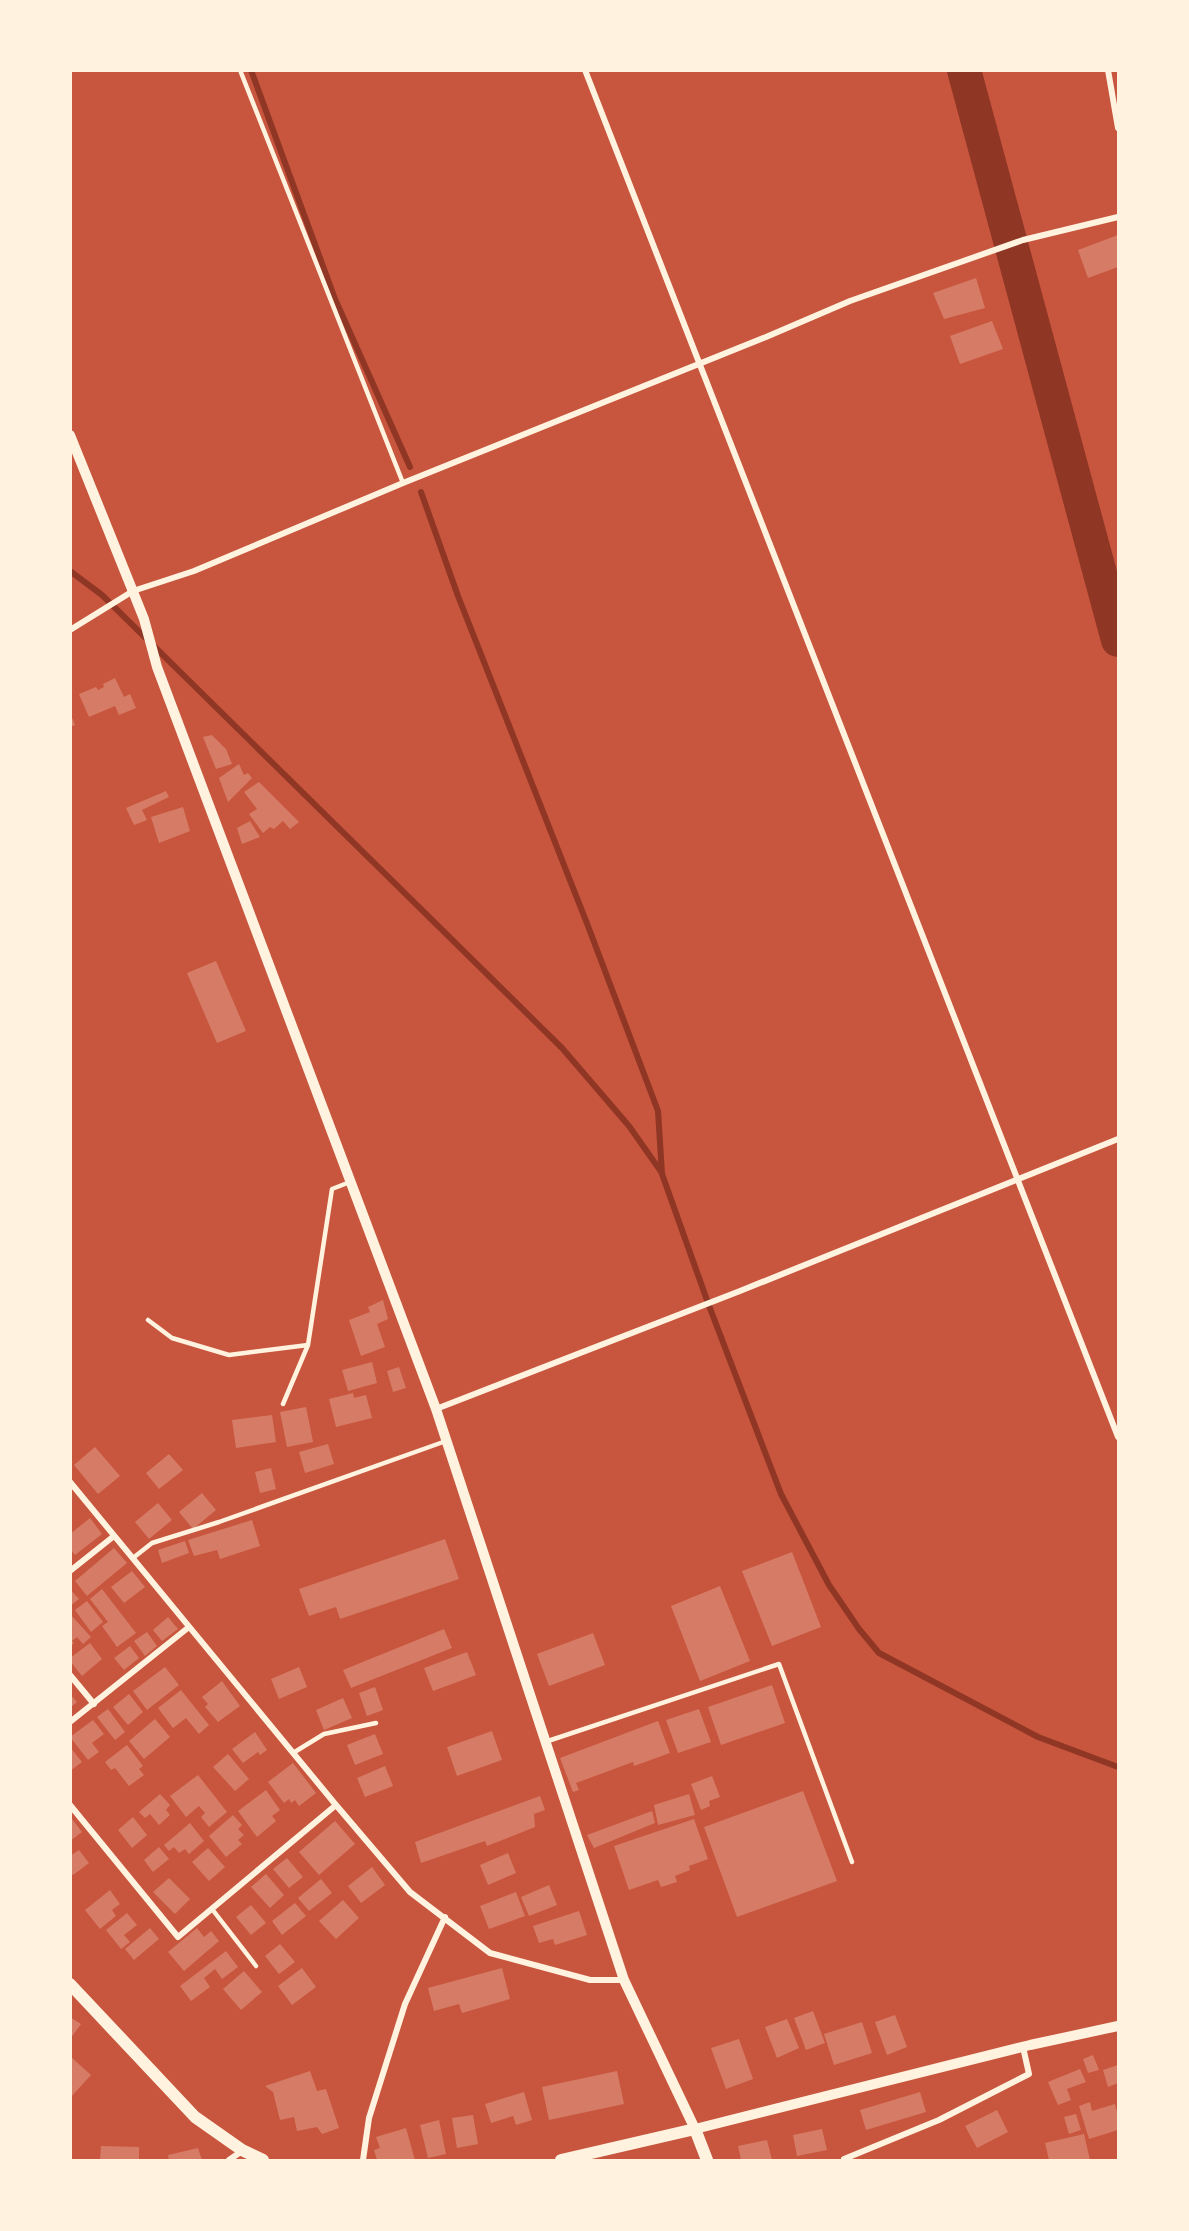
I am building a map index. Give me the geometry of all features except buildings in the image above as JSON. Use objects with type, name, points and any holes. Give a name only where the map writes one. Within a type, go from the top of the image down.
[{"type":"main road","points":[[70,1984],[195,2117],[242,2150],[263,2160]]},
{"type":"main road","points":[[561,2160],[695,2129],[706,2160]]},
{"type":"street","points":[[585,70],[1016,1179],[1119,1437]]},
{"type":"street","points":[[1108,70],[1119,128]]},
{"type":"street","points":[[70,630],[133,591],[195,571],[403,483],[850,301],[1023,240],[1119,217]]},
{"type":"street","points":[[70,435],[133,591],[156,662],[436,1409],[624,1980],[695,2129],[1023,2047],[1119,2026]]},
{"type":"street","points":[[436,1409],[740,1291],[1119,1139]]},
{"type":"street","points":[[70,1482],[410,1892],[490,1953],[590,1980],[624,1980]]},
{"type":"street","points":[[70,1571],[114,1536]]},
{"type":"street","points":[[70,1722],[189,1627]]},
{"type":"street","points":[[70,1675],[94,1704]]},
{"type":"street","points":[[70,1805],[178,1937],[336,1805]]},
{"type":"street","points":[[363,2160],[369,2118],[405,2004],[445,1917]]},
{"type":"street","points":[[844,2159],[939,2120],[1029,2074],[1023,2047]]},
{"type":"street","points":[[229,2160],[242,2150]]},
{"type":"lane","points":[[240,70],[403,483]]},
{"type":"lane","points":[[283,1404],[308,1345],[332,1189],[350,1182]]},
{"type":"lane","points":[[148,1320],[172,1338],[229,1355],[308,1345]]},
{"type":"lane","points":[[133,1558],[152,1543],[219,1522],[446,1441]]},
{"type":"lane","points":[[545,1742],[779,1664],[852,1862]]},
{"type":"lane","points":[[293,1753],[324,1734],[376,1723]]},
{"type":"lane","points":[[212,1909],[256,1966]]},
{"type":"waterway","points":[[251,70],[335,299],[410,467]]},
{"type":"waterway","points":[[964,70],[1118,640]]},
{"type":"waterway","points":[[421,492],[458,596],[658,1111],[662,1174],[708,1303],[781,1494],[829,1585],[859,1629],[879,1653],[1038,1737],[1118,1767]]},
{"type":"waterway","points":[[70,571],[102,595],[562,1048],[629,1126],[662,1173]]}]
